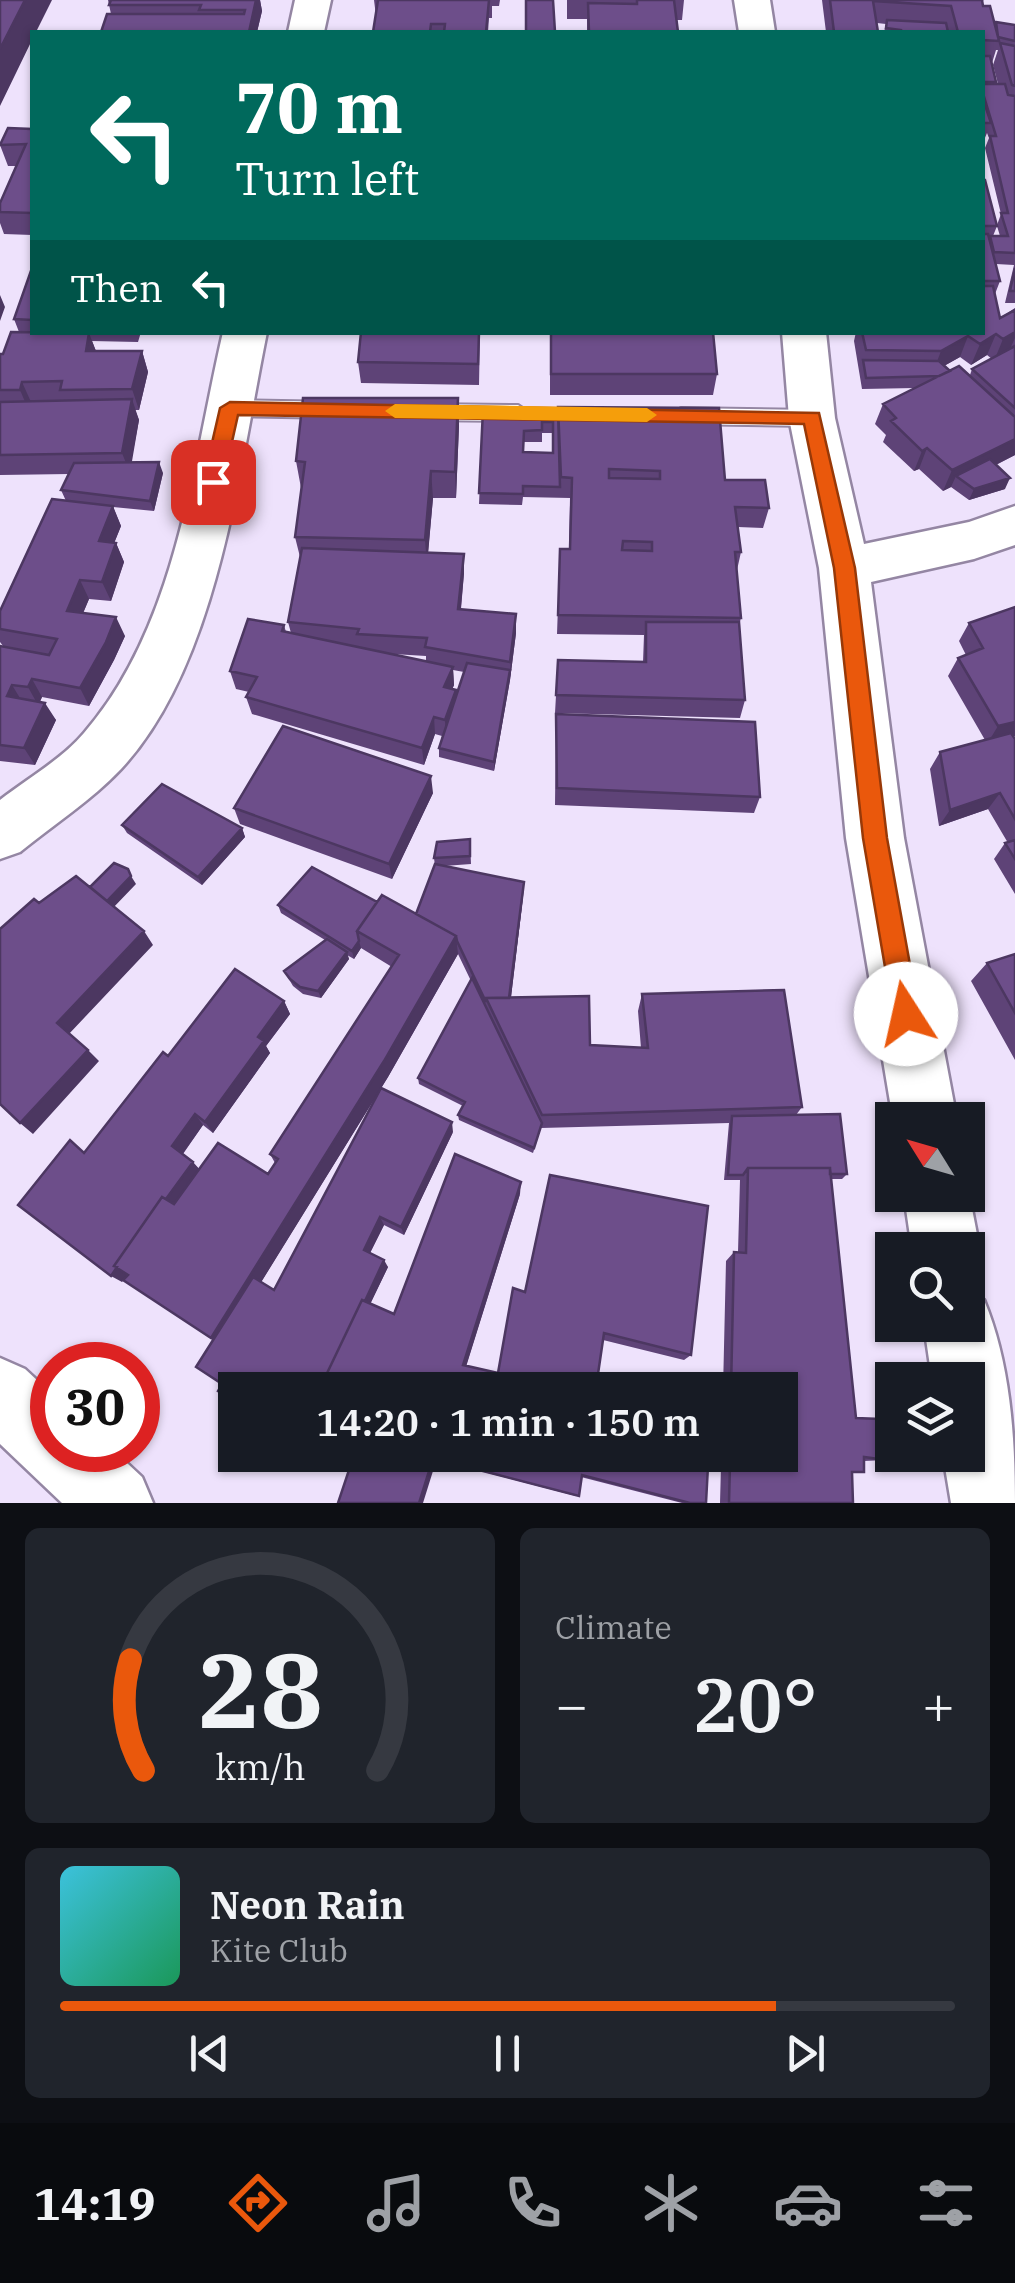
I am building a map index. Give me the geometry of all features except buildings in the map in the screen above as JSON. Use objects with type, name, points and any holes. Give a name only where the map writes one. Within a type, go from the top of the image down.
[{"type":"street","points":[[306,30],[312,0]]},
{"type":"street","points":[[752,0],[756,30]]},
{"type":"street","points":[[0,834],[101,753],[151,685],[197,556],[244,335]]},
{"type":"street","points":[[804,335],[812,418],[844,568],[875,838],[921,1102]]},
{"type":"street","points":[[844,568],[974,540],[1015,526]]},
{"type":"street","points":[[962,1342],[988,1503]]},
{"type":"street","points":[[0,1394],[30,1423]]},
{"type":"street","points":[[83,1472],[116,1503]]},
{"type":"lane","points":[[230,408],[366,411]]},
{"type":"lane","points":[[404,411],[540,414]]},
{"type":"lane","points":[[657,415],[812,418]]},
{"type":"slow traffic","points":[[395,411],[647,415]]},
{"type":"route","points":[[213,482],[230,408],[812,418],[844,568],[875,838],[906,1014]]}]
